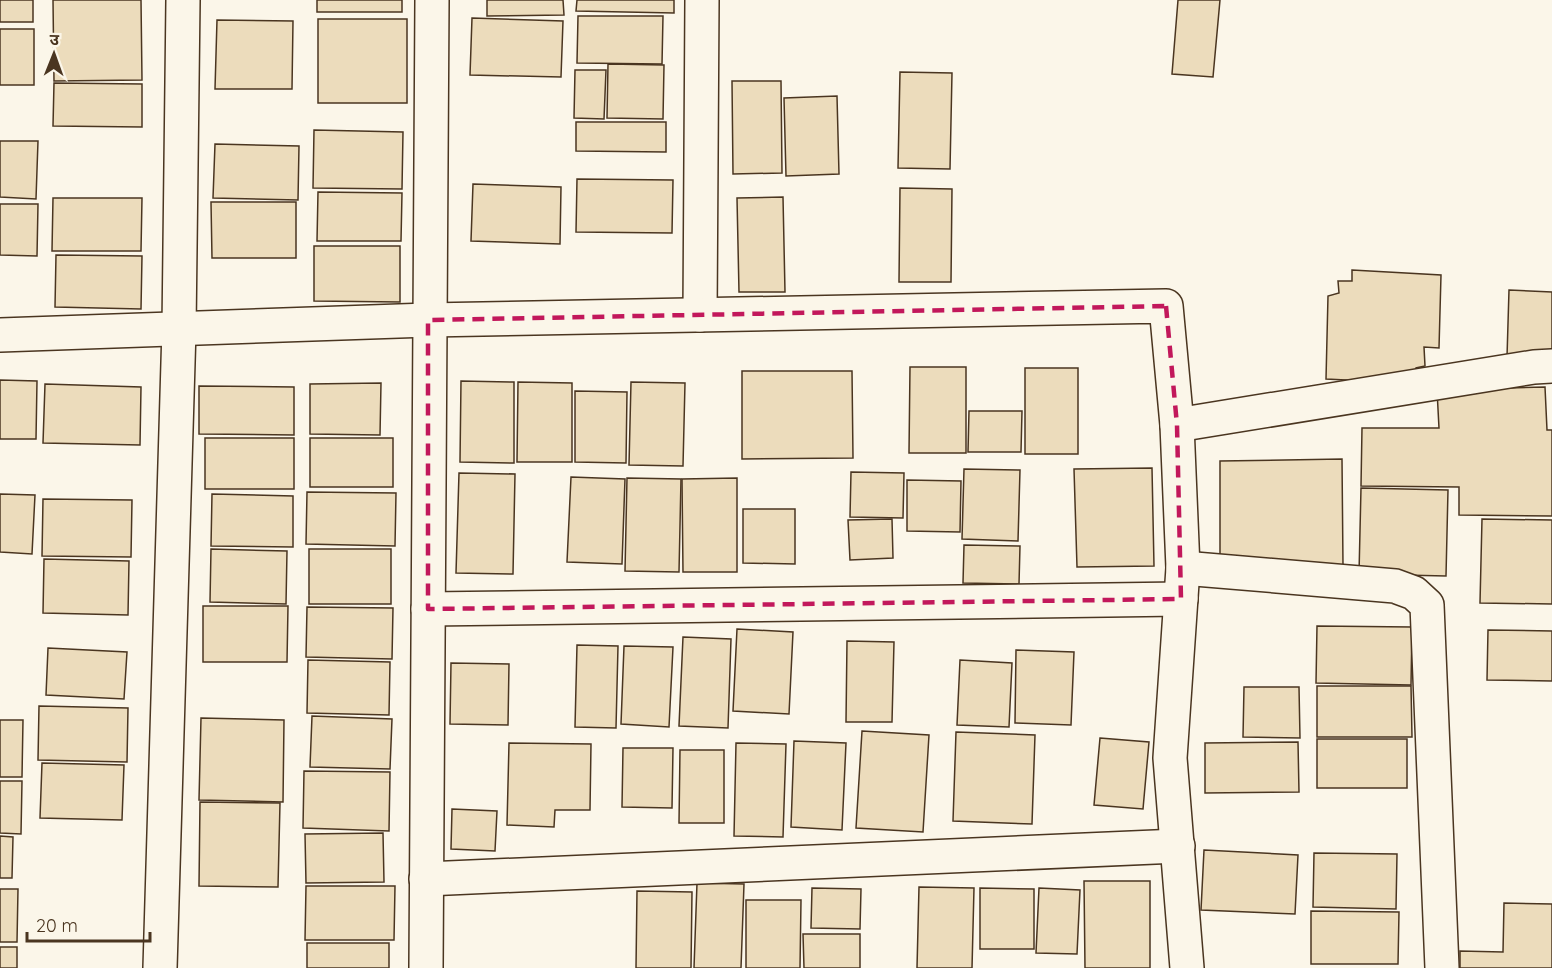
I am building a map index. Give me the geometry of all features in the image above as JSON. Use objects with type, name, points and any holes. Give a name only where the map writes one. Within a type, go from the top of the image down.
[{"type":"street","points":[[160,968],[179,329],[183,0]]},
{"type":"street","points":[[426,968],[428,320],[432,0]]},
{"type":"street","points":[[700,315],[702,0]]},
{"type":"street","points":[[0,335],[428,320],[1166,306],[1178,425],[1182,583],[1170,759],[1187,968]]},
{"type":"street","points":[[1178,425],[1534,367],[1552,366]]},
{"type":"street","points":[[428,609],[1182,583],[1395,586],[1414,593],[1427,605],[1442,968]]},
{"type":"street","points":[[426,879],[1178,846]]},
{"type":"highlighted area","points":[[1166,306],[1177,425],[1181,599],[428,609],[428,320]]},
{"type":"building","points":[[0,0],[33,0],[33,22],[0,22]]},
{"type":"building","points":[[53,0],[141,0],[142,80],[54,81]]},
{"type":"building","points":[[317,0],[402,0],[402,12],[317,12]]},
{"type":"building","points":[[487,0],[563,0],[564,15],[487,16]]},
{"type":"building","points":[[577,0],[674,0],[674,13],[576,11]]},
{"type":"building","points":[[1178,0],[1220,0],[1213,77],[1172,74]]},
{"type":"building","points":[[578,16],[663,16],[662,64],[577,63]]},
{"type":"building","points":[[472,18],[563,21],[561,77],[470,75]]},
{"type":"building","points":[[318,19],[407,19],[407,103],[318,103]]},
{"type":"building","points":[[217,20],[293,21],[292,89],[215,89]]},
{"type":"building","points":[[0,29],[34,29],[34,85],[0,85]]},
{"type":"building","points":[[608,64],[664,65],[663,119],[607,118]]},
{"type":"building","points":[[575,70],[606,70],[604,119],[574,118]]},
{"type":"building","points":[[900,72],[952,73],[950,169],[898,168]]},
{"type":"building","points":[[732,81],[781,81],[782,173],[733,174]]},
{"type":"building","points":[[54,83],[142,84],[142,127],[53,126]]},
{"type":"building","points":[[837,96],[839,174],[786,176],[784,98]]},
{"type":"building","points":[[576,122],[666,122],[666,152],[576,151]]},
{"type":"building","points":[[314,130],[403,132],[402,189],[313,188]]},
{"type":"building","points":[[0,141],[38,141],[36,199],[0,197]]},
{"type":"building","points":[[215,144],[299,146],[298,200],[213,198]]},
{"type":"building","points":[[577,179],[673,180],[672,233],[576,232]]},
{"type":"building","points":[[473,184],[561,187],[560,244],[471,241]]},
{"type":"building","points":[[900,188],[952,189],[951,282],[899,282]]},
{"type":"building","points":[[318,192],[402,193],[401,241],[317,241]]},
{"type":"building","points":[[783,197],[785,292],[739,292],[737,198]]},
{"type":"building","points":[[53,198],[142,198],[141,251],[52,251]]},
{"type":"building","points":[[211,202],[296,202],[296,258],[212,258]]},
{"type":"building","points":[[0,204],[38,204],[37,256],[0,255]]},
{"type":"building","points":[[314,246],[400,246],[400,302],[314,301]]},
{"type":"building","points":[[56,255],[142,256],[141,309],[55,307]]},
{"type":"building","points":[[1352,270],[1441,275],[1439,348],[1424,347],[1425,366],[1416,368],[1412,379],[1386,382],[1326,379],[1328,296],[1339,293],[1338,281],[1352,281]]},
{"type":"building","points":[[1509,290],[1552,292],[1552,358],[1507,357]]},
{"type":"building","points":[[910,367],[966,367],[966,453],[909,453]]},
{"type":"building","points":[[1025,368],[1078,368],[1078,454],[1025,454]]},
{"type":"building","points":[[742,371],[852,371],[853,458],[742,459]]},
{"type":"building","points":[[0,380],[37,381],[36,439],[0,439]]},
{"type":"building","points":[[461,381],[514,382],[514,463],[460,462]]},
{"type":"building","points":[[518,382],[572,383],[572,462],[517,462]]},
{"type":"building","points":[[631,382],[685,383],[683,466],[629,465]]},
{"type":"building","points":[[381,383],[380,435],[310,434],[310,384]]},
{"type":"building","points":[[45,384],[141,387],[140,445],[43,443]]},
{"type":"building","points":[[199,386],[294,387],[294,435],[199,434]]},
{"type":"building","points":[[1545,387],[1547,430],[1552,430],[1552,516],[1459,515],[1459,487],[1361,486],[1362,428],[1439,428],[1437,390]]},
{"type":"building","points":[[575,391],[627,392],[626,463],[575,462]]},
{"type":"building","points":[[969,411],[1022,411],[1021,452],[968,452]]},
{"type":"building","points":[[205,438],[294,438],[294,489],[205,489]]},
{"type":"building","points":[[310,438],[393,438],[393,487],[310,487]]},
{"type":"building","points":[[1342,459],[1343,565],[1220,565],[1220,461]]},
{"type":"building","points":[[1152,468],[1154,566],[1077,567],[1074,469]]},
{"type":"building","points":[[964,469],[1020,470],[1018,541],[962,539]]},
{"type":"building","points":[[851,472],[904,473],[903,518],[850,517]]},
{"type":"building","points":[[459,473],[515,474],[513,574],[456,573]]},
{"type":"building","points":[[571,477],[625,479],[622,564],[567,562]]},
{"type":"building","points":[[627,478],[681,479],[679,572],[625,571]]},
{"type":"building","points":[[737,478],[737,572],[683,572],[682,479]]},
{"type":"building","points":[[907,480],[961,481],[960,532],[907,531]]},
{"type":"building","points":[[1361,488],[1448,490],[1446,576],[1359,574]]},
{"type":"building","points":[[307,492],[396,493],[395,546],[306,544]]},
{"type":"building","points":[[0,494],[35,495],[32,554],[0,552]]},
{"type":"building","points":[[212,494],[293,496],[293,547],[211,546]]},
{"type":"building","points":[[43,499],[132,500],[131,557],[42,556]]},
{"type":"building","points":[[743,509],[795,509],[795,564],[743,563]]},
{"type":"building","points":[[892,519],[893,558],[850,560],[848,520]]},
{"type":"building","points":[[1482,519],[1552,520],[1552,604],[1480,603]]},
{"type":"building","points":[[964,545],[1020,546],[1019,584],[963,583]]},
{"type":"building","points":[[211,549],[287,551],[286,604],[210,602]]},
{"type":"building","points":[[309,549],[391,549],[391,604],[309,604]]},
{"type":"building","points":[[44,559],[129,561],[128,615],[43,613]]},
{"type":"building","points":[[203,606],[288,606],[287,662],[203,662]]},
{"type":"building","points":[[307,607],[393,608],[392,659],[306,657]]},
{"type":"building","points":[[1317,626],[1412,627],[1411,685],[1316,683]]},
{"type":"building","points":[[737,629],[793,632],[789,714],[733,711]]},
{"type":"building","points":[[1488,630],[1552,631],[1552,681],[1487,680]]},
{"type":"building","points":[[683,637],[731,639],[728,728],[679,726]]},
{"type":"building","points":[[847,641],[894,642],[892,722],[846,722]]},
{"type":"building","points":[[577,645],[618,646],[616,728],[575,727]]},
{"type":"building","points":[[624,646],[673,647],[669,727],[621,724]]},
{"type":"building","points":[[48,648],[127,652],[124,699],[46,695]]},
{"type":"building","points":[[1016,650],[1074,652],[1071,725],[1015,723]]},
{"type":"building","points":[[308,660],[390,662],[389,715],[307,713]]},
{"type":"building","points":[[960,660],[1012,663],[1009,727],[957,725]]},
{"type":"building","points":[[451,663],[509,664],[508,725],[450,724]]},
{"type":"building","points":[[1317,686],[1411,686],[1412,737],[1317,737]]},
{"type":"building","points":[[1244,687],[1299,687],[1300,738],[1243,737]]},
{"type":"building","points":[[39,706],[128,708],[127,762],[38,760]]},
{"type":"building","points":[[312,716],[392,719],[390,769],[310,767]]},
{"type":"building","points":[[201,718],[284,720],[283,802],[199,800]]},
{"type":"building","points":[[0,720],[23,720],[22,777],[0,777]]},
{"type":"building","points":[[862,731],[929,735],[923,832],[856,828]]},
{"type":"building","points":[[956,732],[1035,735],[1032,824],[953,821]]},
{"type":"building","points":[[1100,738],[1149,742],[1143,809],[1094,805]]},
{"type":"building","points":[[1317,739],[1407,739],[1407,788],[1317,788]]},
{"type":"building","points":[[794,741],[846,743],[842,830],[791,827]]},
{"type":"building","points":[[1298,742],[1299,792],[1205,793],[1205,743]]},
{"type":"building","points":[[509,743],[591,744],[590,810],[555,810],[554,827],[507,825]]},
{"type":"building","points":[[736,743],[786,744],[783,837],[734,836]]},
{"type":"building","points":[[623,748],[673,748],[672,808],[622,807]]},
{"type":"building","points":[[680,750],[724,750],[724,823],[679,823]]},
{"type":"building","points":[[42,763],[124,765],[122,820],[40,818]]},
{"type":"building","points":[[304,771],[390,772],[389,831],[303,828]]},
{"type":"building","points":[[0,781],[22,781],[21,834],[0,833]]},
{"type":"building","points":[[200,802],[280,803],[278,887],[199,886]]},
{"type":"building","points":[[452,809],[497,811],[495,851],[451,849]]},
{"type":"building","points":[[383,833],[384,882],[306,883],[305,834]]},
{"type":"building","points":[[0,836],[13,837],[12,878],[0,878]]},
{"type":"building","points":[[1204,850],[1298,855],[1295,914],[1201,910]]},
{"type":"building","points":[[1314,853],[1397,854],[1396,909],[1313,907]]},
{"type":"building","points":[[1084,881],[1150,881],[1150,968],[1085,968]]},
{"type":"building","points":[[697,883],[744,884],[741,968],[694,968]]},
{"type":"building","points":[[306,886],[395,886],[394,940],[305,940]]},
{"type":"building","points":[[919,887],[974,888],[972,968],[917,968]]},
{"type":"building","points":[[812,888],[861,889],[860,929],[811,928]]},
{"type":"building","points":[[980,888],[1034,889],[1034,949],[980,949]]},
{"type":"building","points":[[1039,888],[1080,890],[1077,954],[1036,953]]},
{"type":"building","points":[[0,889],[18,889],[17,942],[0,942]]},
{"type":"building","points":[[637,891],[692,892],[691,968],[636,968]]},
{"type":"building","points":[[746,900],[801,900],[800,968],[746,968]]},
{"type":"building","points":[[1504,903],[1552,904],[1552,968],[1460,968],[1460,951],[1503,952]]},
{"type":"building","points":[[1311,911],[1399,912],[1398,964],[1311,964]]},
{"type":"building","points":[[803,934],[860,934],[860,968],[804,968]]},
{"type":"building","points":[[307,943],[389,943],[389,968],[307,968]]},
{"type":"building","points":[[0,947],[17,947],[17,968],[0,968]]}]
